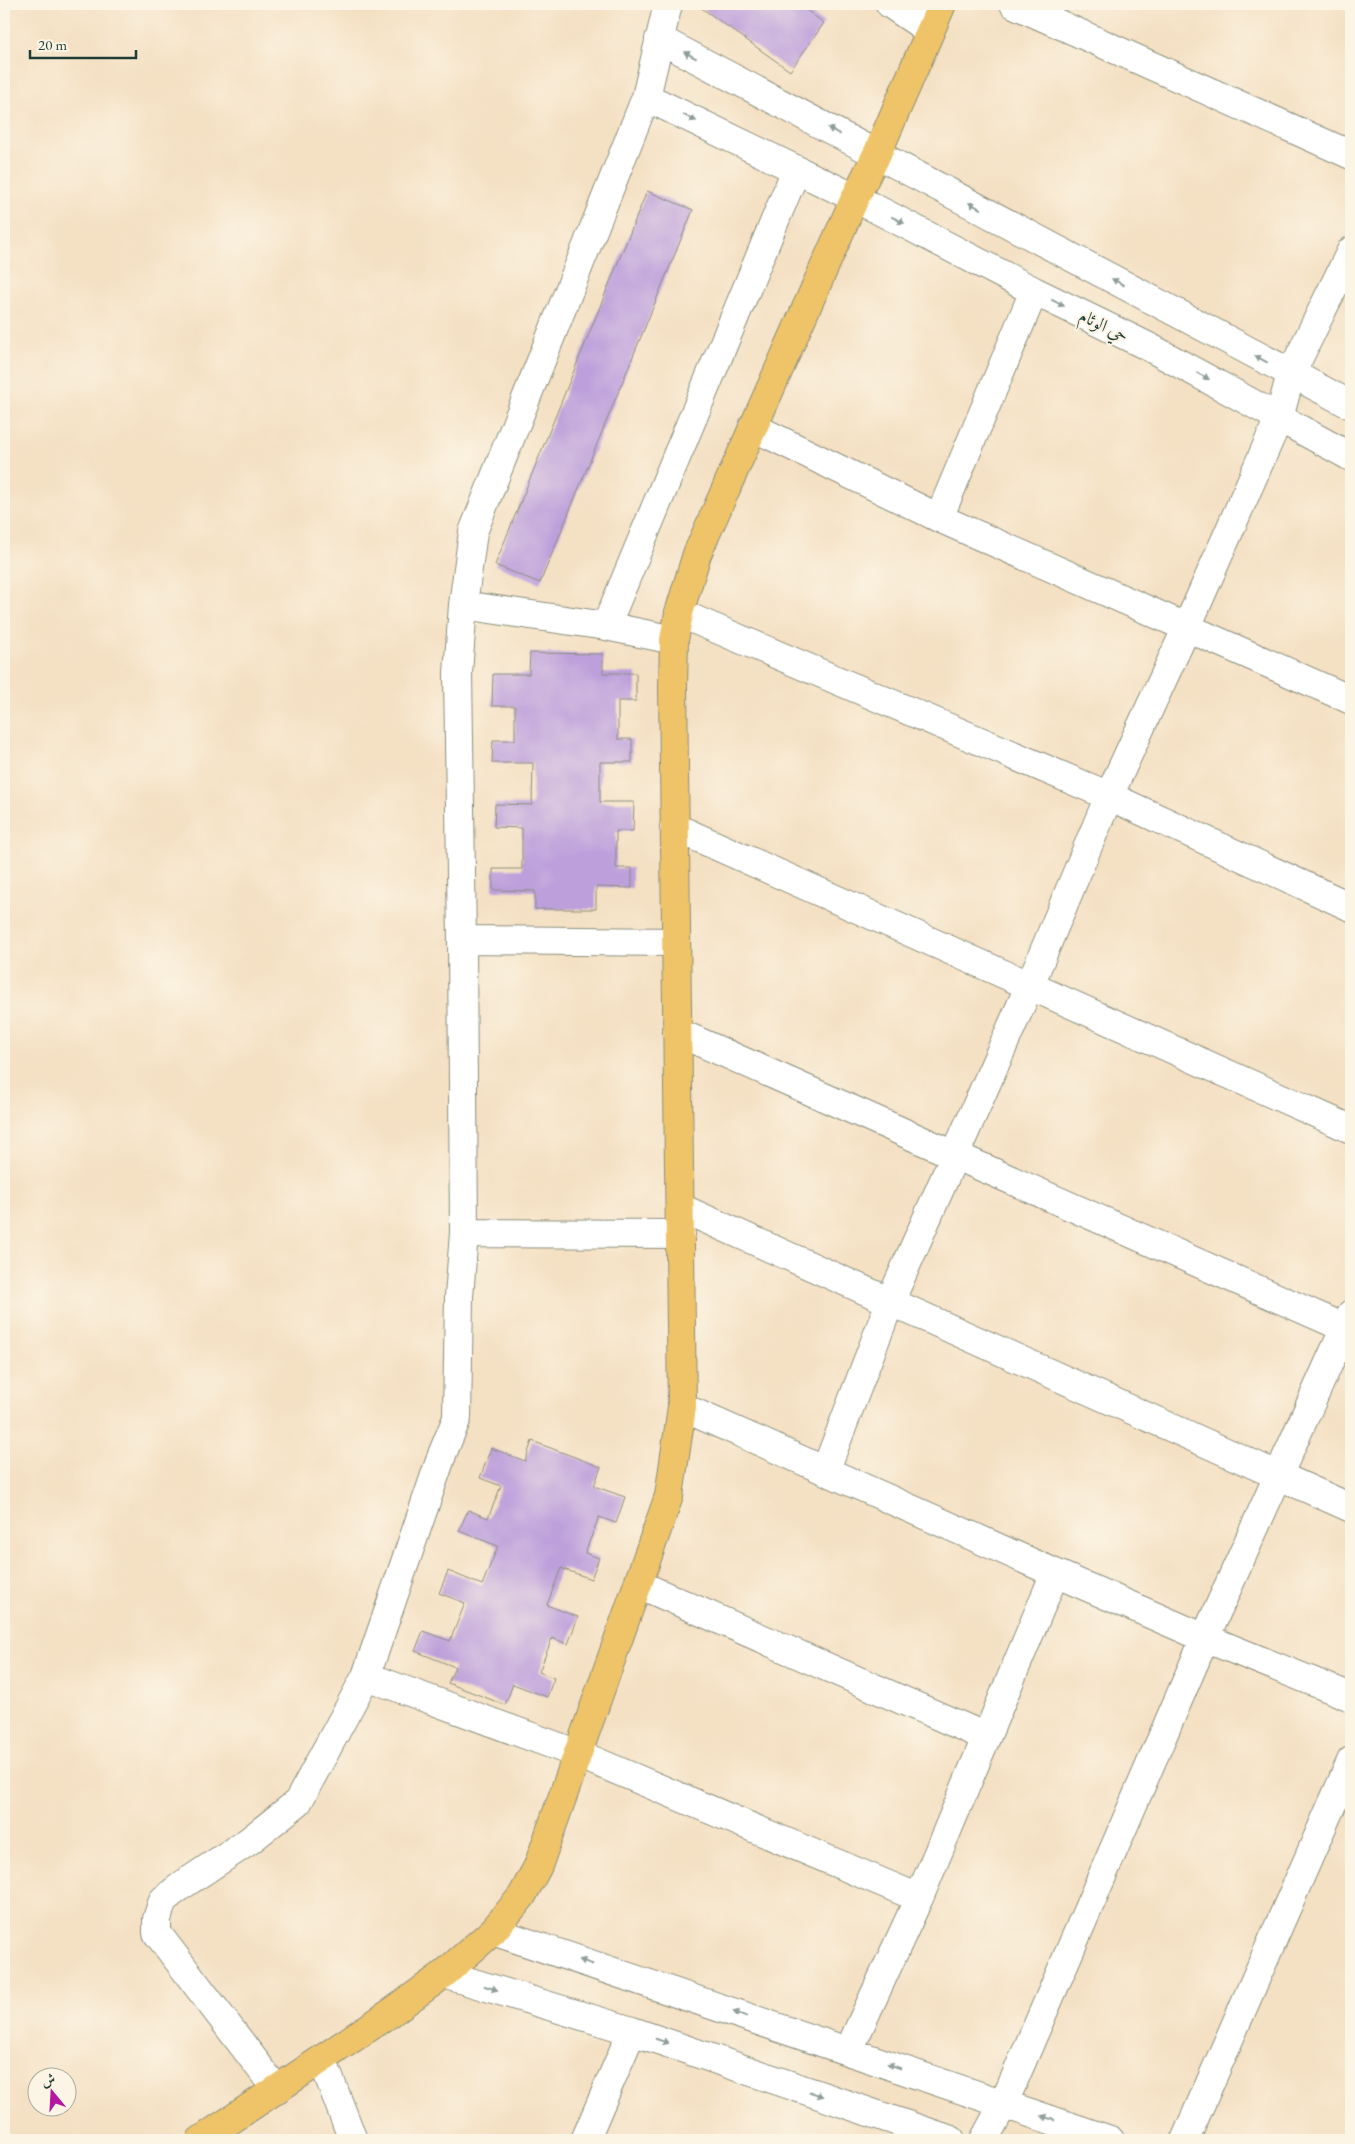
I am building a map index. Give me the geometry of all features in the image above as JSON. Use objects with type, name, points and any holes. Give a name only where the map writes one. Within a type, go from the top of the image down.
[{"type":"main road","points":[[202,2140],[392,2012],[444,1974],[493,1931],[522,1896],[538,1866],[669,1496],[682,1406],[681,1221],[674,827],[674,640],[679,613],[697,554],[855,198],[877,154],[942,4]]},
{"type":"street","points":[[277,2090],[157,1933],[157,1920],[163,1900],[249,1841],[298,1802],[366,1676],[443,1452],[457,1418],[459,1297],[464,1233],[458,673],[462,605],[473,532],[646,97],[668,4]]},
{"type":"street","points":[[890,4],[930,31]]},
{"type":"street","points":[[1014,4],[1351,155]]},
{"type":"street","points":[[659,39],[1351,405]]},
{"type":"street","name":"حي الوئام","points":[[646,97],[855,198],[1034,291],[1149,347],[1351,457]]},
{"type":"street","points":[[606,626],[796,170]]},
{"type":"street","points":[[826,1470],[890,1302],[1030,987],[1109,796],[1187,627],[1279,418],[1291,374],[1351,250]]},
{"type":"street","points":[[939,518],[1034,291]]},
{"type":"street","points":[[753,427],[939,518],[1351,700]]},
{"type":"street","points":[[462,605],[606,626],[674,640]]},
{"type":"street","points":[[679,613],[1109,796],[1351,907]]},
{"type":"street","points":[[674,827],[1351,1129]]},
{"type":"street","points":[[462,940],[676,942]]},
{"type":"street","points":[[677,1032],[954,1155],[1348,1321],[1205,1638],[1004,2103],[984,2140]]},
{"type":"street","points":[[464,1233],[681,1221],[890,1302],[1351,1508]]},
{"type":"street","points":[[682,1406],[1055,1574],[1351,1698]]},
{"type":"street","points":[[849,2050],[919,1898],[1055,1574]]},
{"type":"street","points":[[638,1584],[986,1737]]},
{"type":"street","points":[[366,1676],[578,1754],[919,1898]]},
{"type":"street","points":[[1185,2140],[1351,1761]]},
{"type":"street","points":[[493,1931],[849,2050],[1110,2140]]},
{"type":"street","points":[[444,1974],[632,2031],[951,2140]]},
{"type":"street","points":[[585,2140],[632,2031]]},
{"type":"street","points":[[322,2059],[353,2140]]},
{"type":"building","points":[[696,4],[798,4],[824,23],[790,71]]},
{"type":"building","points":[[647,191],[693,210],[540,583],[495,565]]},
{"type":"building","points":[[530,653],[603,654],[603,673],[636,673],[636,701],[618,701],[618,739],[632,739],[632,762],[600,762],[600,802],[634,802],[633,831],[616,831],[616,868],[632,868],[632,888],[596,887],[596,909],[535,909],[535,891],[493,890],[493,869],[522,869],[522,828],[494,827],[495,804],[532,805],[533,763],[492,763],[493,740],[515,740],[515,706],[492,706],[493,674],[529,674]]},
{"type":"building","points":[[532,1441],[601,1467],[594,1486],[625,1497],[616,1523],[599,1517],[585,1553],[599,1558],[591,1579],[561,1568],[547,1605],[578,1617],[568,1644],[552,1638],[539,1672],[554,1678],[547,1697],[513,1684],[505,1705],[448,1683],[455,1667],[415,1651],[423,1631],[450,1641],[465,1603],[439,1593],[448,1571],[482,1585],[498,1546],[459,1531],[468,1510],[488,1518],[501,1486],[480,1478],[491,1448],[525,1461]]}]
